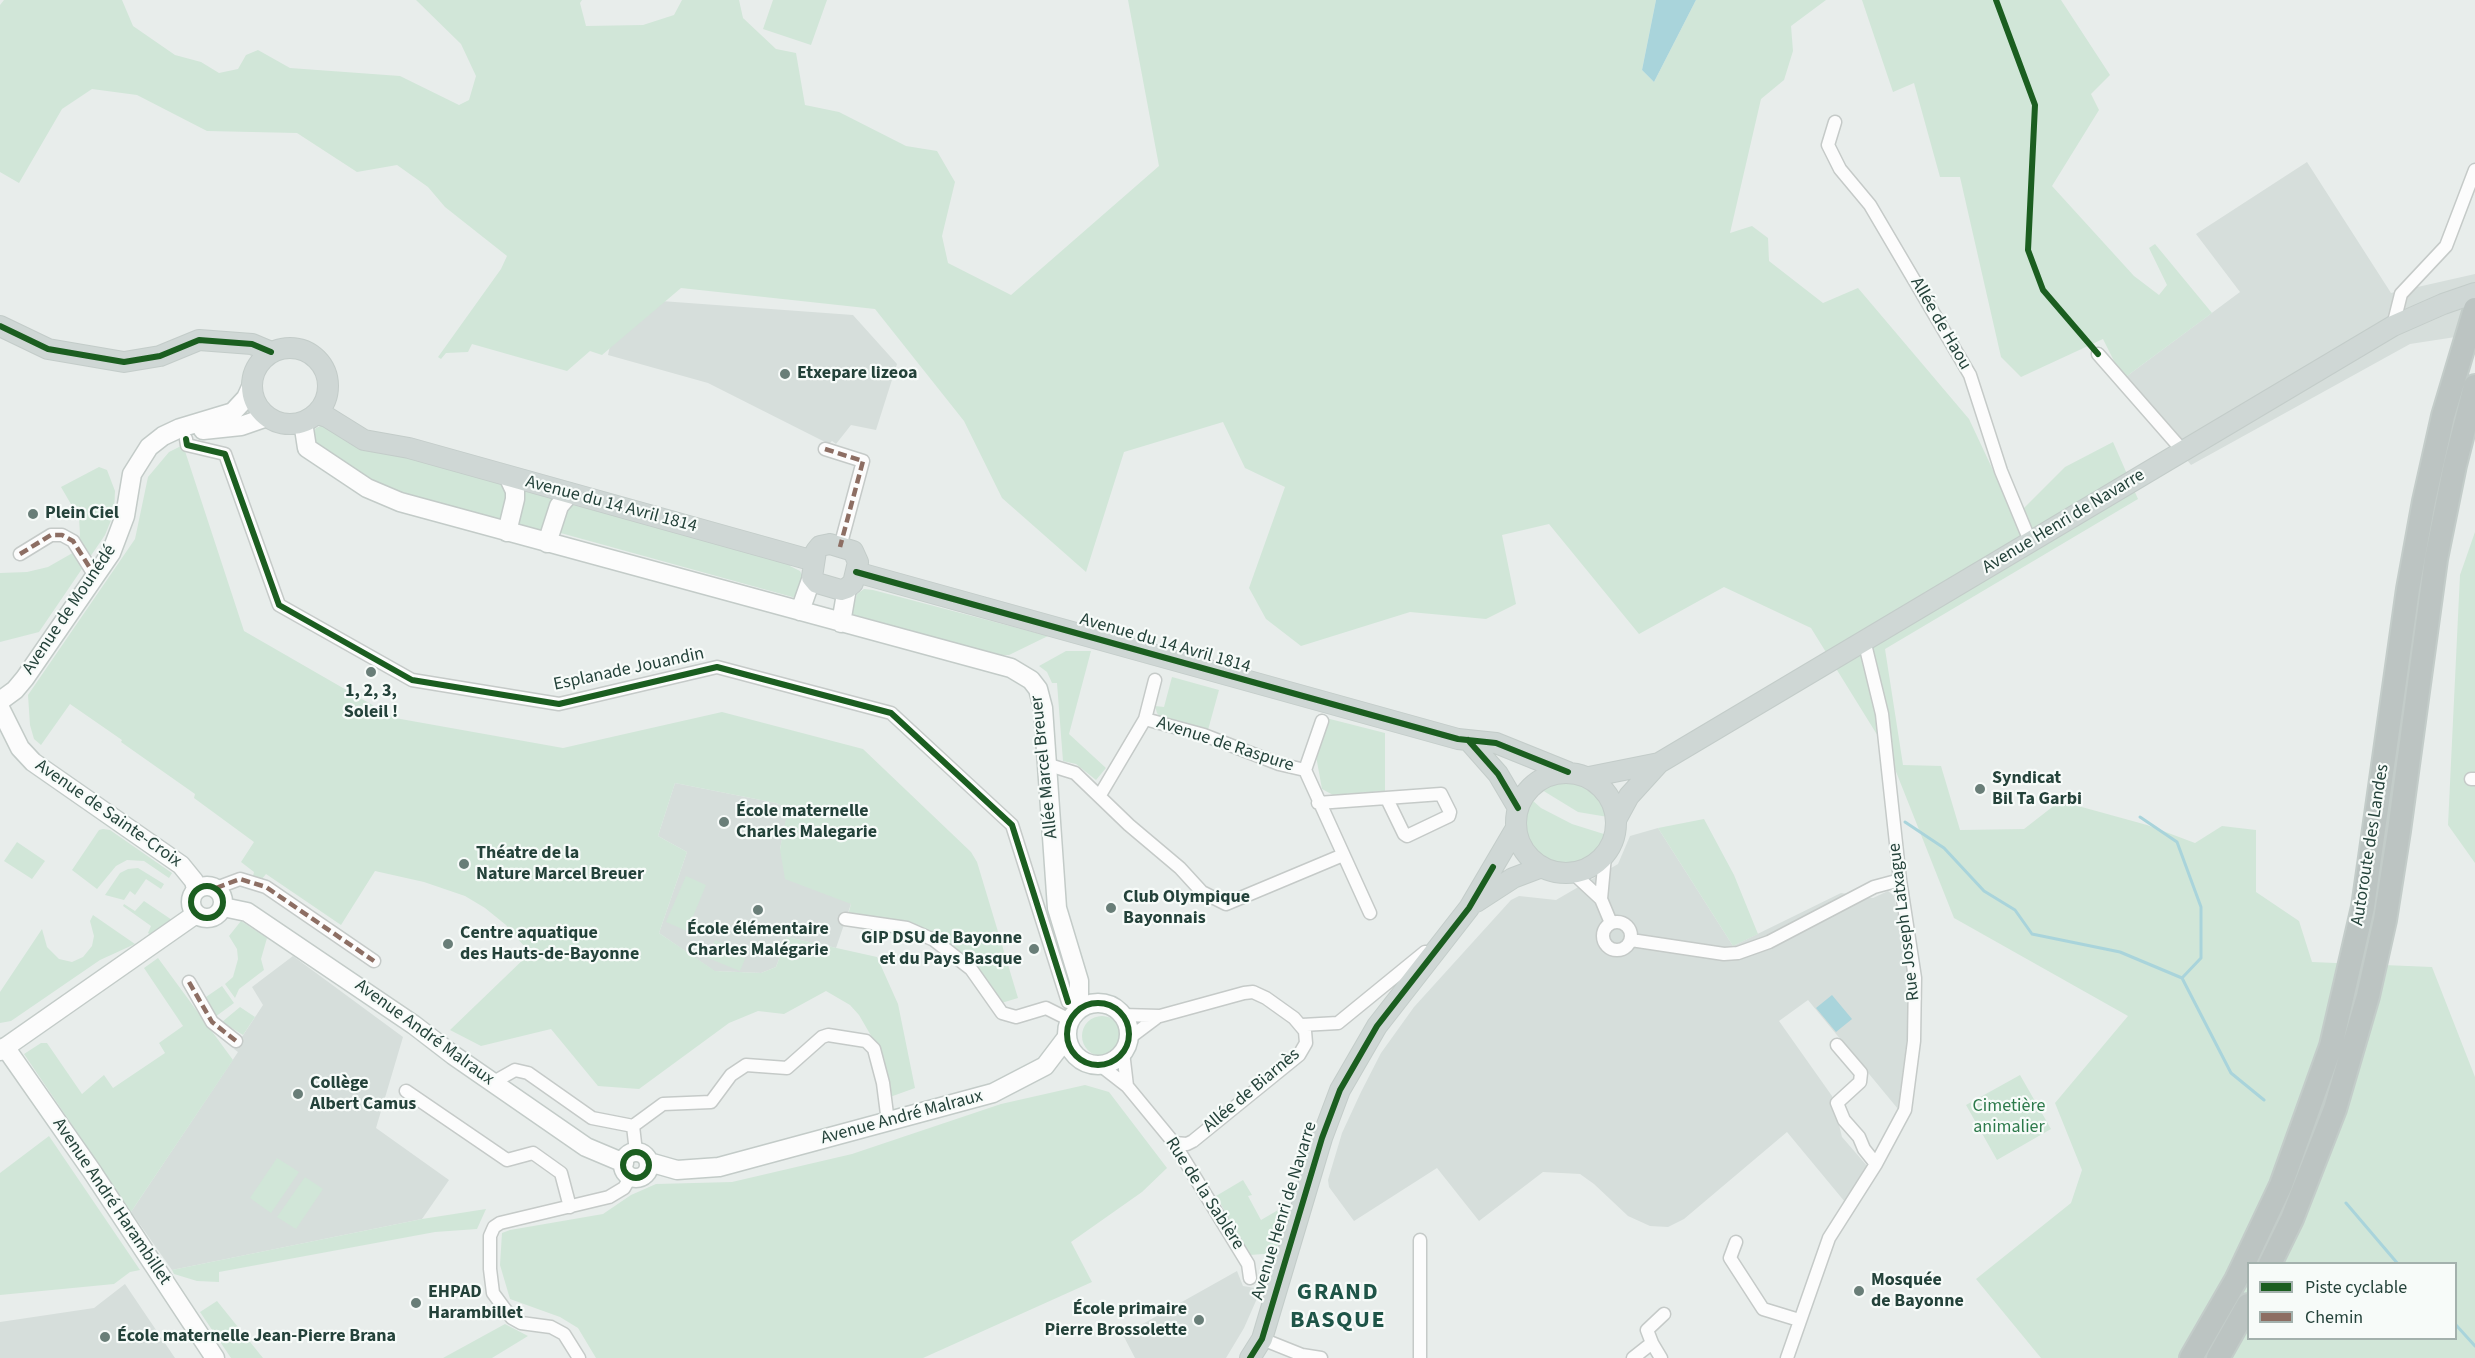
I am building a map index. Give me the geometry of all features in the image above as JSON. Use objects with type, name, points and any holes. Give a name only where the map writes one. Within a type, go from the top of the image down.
[{"type":"highway","name":"Autoroute des Landes","points":[[2191,1358],[2236,1280],[2281,1185],[2331,1046],[2363,907],[2408,590],[2424,501],[2443,416],[2475,309]]},
{"type":"highway","name":"Autoroute des Landes","points":[[2270,1262],[2292,1219],[2335,1109],[2368,996],[2385,920],[2399,831],[2440,536],[2454,465],[2475,386]]},
{"type":"highway","points":[[2218,1358],[2247,1307]]},
{"type":"main road","name":"Avenue Henri de Navarre","points":[[1617,818],[1629,796],[1659,763],[2393,326],[2475,293]]},
{"type":"main road","points":[[0,326],[48,349],[124,362],[160,356],[189,342],[219,340],[252,344],[271,352]]},
{"type":"main road","points":[[219,340],[238,354],[252,380],[257,406],[267,417],[282,423],[310,418],[324,404],[328,381],[320,361],[312,354],[291,346],[271,352],[262,359],[252,380]]},
{"type":"main road","name":"Avenue du 14 Avril 1814","points":[[328,381],[341,412],[352,423],[409,448]]},
{"type":"main road","name":"Avenue du 14 Avril 1814","points":[[310,418],[327,417],[364,440],[409,448],[570,493],[813,569],[825,585],[841,590],[852,580],[1468,740],[1496,743],[1568,772]]},
{"type":"main road","points":[[813,569],[820,546],[830,544],[853,551],[858,562],[852,580]]},
{"type":"main road","points":[[1468,740],[1498,774],[1518,808]]},
{"type":"main road","name":"Avenue Henri de Navarre","points":[[1588,777],[1659,763]]},
{"type":"main road","points":[[1568,772],[1588,777],[1603,787],[1612,802],[1617,818],[1614,841],[1605,856],[1596,864],[1573,873],[1552,872],[1542,867],[1525,851],[1516,828],[1518,808],[1530,787],[1541,779],[1568,772]]},
{"type":"main road","name":"Avenue Henri de Navarre","points":[[1250,1358],[1262,1339],[1322,1138],[1340,1090],[1377,1026],[1469,908],[1516,828]]},
{"type":"main road","name":"Avenue Henri de Navarre","points":[[1469,908],[1508,880],[1542,867]]},
{"type":"street","name":"Allée de Haou","points":[[1835,122],[1828,145],[1840,169],[1870,205],[1970,375],[2001,471],[2030,541]]},
{"type":"street","points":[[2393,326],[2401,294],[2446,246],[2475,170]]},
{"type":"street","points":[[2098,354],[2183,451]]},
{"type":"street","name":"Avenue de Mounédé","points":[[185,433],[198,420],[233,412],[246,398],[252,380]]},
{"type":"street","name":"Avenue de Mounédé","points":[[0,701],[15,690],[25,678],[117,541],[125,516],[132,474],[149,447],[163,436],[241,426],[267,417]]},
{"type":"street","name":"Allée Marcel Breuer","points":[[310,418],[307,448],[380,495],[547,543],[1011,668],[1031,680],[1038,689],[1042,702],[1057,908],[1079,981],[1101,1003]]},
{"type":"street","name":"Esplanade Jouandin","points":[[185,433],[188,445],[225,454],[279,605],[412,680],[559,704],[717,667],[891,713],[1012,825],[1071,1017]]},
{"type":"street","points":[[825,449],[862,461],[840,547]]},
{"type":"street","points":[[507,532],[515,499],[515,491],[508,476]]},
{"type":"street","points":[[547,543],[559,506],[570,493]]},
{"type":"street","points":[[20,554],[51,535],[62,536],[73,541],[95,576]]},
{"type":"street","points":[[800,611],[813,569]]},
{"type":"street","points":[[841,623],[852,580]]},
{"type":"street","name":"Rue Joseph Latxague","points":[[1787,1358],[1829,1238],[1876,1164],[1905,1110],[1914,1041],[1915,978],[1900,880],[1882,714],[1864,640]]},
{"type":"street","points":[[1100,795],[1145,719],[1155,680]]},
{"type":"street","name":"Avenue de Sainte-Croix","points":[[0,708],[21,748],[33,762],[182,865],[196,889]]},
{"type":"street","name":"Avenue de Raspure","points":[[1145,719],[1204,735],[1279,764],[1305,770]]},
{"type":"street","name":"Avenue de Raspure","points":[[1322,721],[1305,770],[1370,914]]},
{"type":"street","points":[[1046,764],[1075,773],[1202,892],[1215,901],[1232,903],[1343,855]]},
{"type":"street","points":[[1318,803],[1441,794],[1450,812],[1449,816],[1407,836],[1387,799]]},
{"type":"street","points":[[1601,899],[1605,856]]},
{"type":"street","points":[[1573,873],[1601,899],[1611,923]]},
{"type":"street","points":[[216,888],[240,879],[266,887],[374,961]]},
{"type":"street","points":[[1631,940],[1724,954],[1738,953],[1769,942],[1874,887],[1900,880]]},
{"type":"street","points":[[206,885],[216,888],[223,896],[223,907],[213,917],[204,918],[196,914],[190,898],[196,889],[206,885]]},
{"type":"street","name":"Avenue André Malraux","points":[[223,907],[247,912],[414,1024],[492,1083],[586,1147],[637,1165],[666,1169],[719,1167],[1002,1090],[1045,1066],[1091,1063]]},
{"type":"street","points":[[2,1049],[196,914]]},
{"type":"street","points":[[845,919],[908,928],[934,940],[971,969],[1002,1013],[1016,1017],[1046,1008],[1071,1017]]},
{"type":"street","points":[[1620,922],[1628,927],[1631,940],[1626,948],[1618,951],[1606,946],[1603,939],[1604,931],[1611,923],[1620,922]]},
{"type":"street","name":"Allée de Biarnès","points":[[1174,1143],[1187,1144],[1193,1141],[1299,1054],[1304,1049],[1306,1038],[1302,1025],[1338,1023],[1353,1013],[1452,928]]},
{"type":"street","name":"Allée Marcel Breuer","points":[[1071,1017],[1079,981]]},
{"type":"street","points":[[189,982],[212,1022],[236,1041]]},
{"type":"street","points":[[1122,1015],[1160,1016],[1244,993],[1253,993],[1266,998],[1302,1025]]},
{"type":"street","points":[[1071,1017],[1090,1004],[1101,1003],[1112,1007],[1122,1015],[1126,1023],[1127,1086]]},
{"type":"street","points":[[1071,1017],[1069,1047],[1091,1063],[1109,1063],[1160,1016]]},
{"type":"street","name":"Avenue André Malraux","points":[[1045,1066],[1071,1017]]},
{"type":"street","points":[[492,1083],[506,1074],[522,1070],[592,1118],[633,1126],[663,1104],[711,1102],[730,1075],[746,1065],[787,1068],[822,1037],[828,1035],[866,1041],[874,1049],[883,1083],[888,1122]]},
{"type":"street","points":[[1836,1045],[1861,1073],[1860,1082],[1837,1103],[1844,1120],[1859,1137],[1864,1149],[1876,1164]]},
{"type":"street","name":"Avenue André Harambillet","points":[[2,1049],[91,1170],[215,1358]]},
{"type":"street","name":"Rue de la Sablère","points":[[1091,1063],[1127,1086],[1174,1143],[1248,1264],[1250,1278]]},
{"type":"street","points":[[406,1091],[507,1160],[512,1161],[530,1153],[561,1173],[570,1207]]},
{"type":"street","points":[[579,1358],[564,1334],[551,1327],[521,1323],[512,1318],[494,1293],[489,1245],[494,1227],[500,1223],[609,1197],[624,1188],[637,1165],[633,1126]]},
{"type":"street","points":[[1420,1240],[1420,1358]]},
{"type":"street","points":[[1736,1242],[1730,1258],[1763,1309],[1799,1320]]},
{"type":"street","points":[[1661,1358],[1647,1330],[1664,1314]]},
{"type":"street","points":[[1262,1339],[1302,1355],[1321,1358]]},
{"type":"street","points":[[1633,1358],[1652,1343]]},
{"type":"shaded area","points":[[2307,162],[2391,293],[2475,274],[2475,334],[2410,344],[2191,465],[2123,379],[2240,292],[2196,234]]},
{"type":"shaded area","name":"Etxepare lizeoa","points":[[620,298],[853,315],[897,364],[876,430],[851,425],[836,444],[832,441],[829,444],[708,383],[608,355]]},
{"type":"shaded area","name":"École élémentaire Charles Malégarie","points":[[675,783],[776,803],[789,808],[780,849],[851,904],[836,948],[787,937],[776,967],[761,973],[714,971],[659,933],[687,852],[658,836]]},
{"type":"shaded area","points":[[1658,828],[1733,946],[1841,893],[1873,898],[1888,891],[1894,896],[1909,968],[1907,1040],[1898,1109],[1808,1000],[1779,1021],[1832,1096],[1842,1137],[1868,1167],[1845,1202],[1787,1132],[1684,1219],[1668,1227],[1650,1226],[1628,1216],[1580,1174],[1543,1172],[1479,1221],[1437,1168],[1354,1221],[1329,1187],[1328,1180],[1342,1133],[1361,1092],[1381,1053],[1414,1007],[1511,900],[1519,896],[1556,900],[1618,864],[1630,836]]},
{"type":"shaded area","name":"Collège Albert Camus","points":[[293,956],[403,1037],[376,1128],[449,1180],[422,1219],[172,1270],[131,1212],[238,1052],[234,1049],[263,1005],[252,987]]},
{"type":"shaded area","name":"École primaire Pierre Brossolette","points":[[1237,1271],[1243,1286],[1255,1288],[1259,1294],[1244,1328],[1226,1358],[1135,1358],[1123,1335]]},
{"type":"shaded area","name":"École maternelle Jean-Pierre Brana","points":[[125,1284],[175,1358],[0,1358],[0,1322],[94,1308]]},
{"type":"green space","points":[[4,0],[122,0],[133,26],[175,55],[201,62],[219,73],[238,69],[246,55],[258,50],[290,68],[400,76],[459,105],[469,100],[476,76],[461,44],[416,0],[582,0],[580,3],[586,26],[643,25],[674,15],[682,0],[739,0],[743,18],[776,49],[796,53],[805,105],[839,112],[906,146],[937,151],[955,182],[942,236],[948,263],[1011,295],[1159,166],[1128,0],[1656,0],[1642,70],[1654,82],[1696,0],[1826,0],[1791,26],[1793,51],[1784,80],[1761,99],[1730,233],[1752,226],[1768,238],[1769,261],[1823,303],[1858,288],[1969,419],[2015,517],[2065,467],[2113,442],[2138,499],[1885,649],[1903,765],[1941,766],[1960,830],[2024,829],[2060,801],[2147,825],[2195,843],[2222,826],[2256,830],[2256,892],[2299,921],[2312,962],[2432,967],[2475,1077],[2475,1358],[2041,1358],[1976,1279],[2071,1203],[2082,1170],[2055,1103],[2128,1016],[1954,918],[1889,754],[1811,628],[1724,587],[1639,634],[1549,524],[1502,535],[1516,604],[1486,619],[1410,612],[1301,646],[1266,619],[1249,588],[1285,487],[1245,468],[1223,422],[1124,452],[1086,572],[1002,498],[964,421],[875,309],[681,288],[602,355],[590,351],[567,371],[472,344],[468,352],[446,353],[441,359],[438,357],[501,269],[507,256],[445,207],[428,187],[397,165],[357,172],[297,133],[207,131],[137,95],[92,89],[62,109],[19,183],[0,172],[0,5]]},
{"type":"green space","points":[[773,0],[827,0],[811,45],[763,29]]},
{"type":"green space","points":[[1862,0],[2061,0],[2110,75],[2091,94],[2099,110],[2052,186],[2134,276],[2159,295],[2167,285],[2149,248],[2155,244],[2212,313],[2123,379],[2103,339],[2021,377],[2001,357],[1960,177],[1940,177],[1914,83],[1893,92]]},
{"type":"green space","points":[[323,425],[505,481],[508,488],[503,517],[499,519],[394,490],[385,485],[376,486],[317,449],[311,436],[316,428]]},
{"type":"green space","points":[[183,445],[244,631],[395,718],[563,748],[722,712],[863,749],[971,852],[977,862],[1018,998],[998,1004],[935,939],[848,915],[851,904],[785,879],[780,849],[788,808],[776,803],[675,783],[658,836],[687,852],[659,933],[715,971],[761,973],[776,967],[787,937],[877,957],[898,1004],[915,1088],[890,1097],[884,1058],[859,1015],[850,1005],[826,991],[784,1014],[758,1011],[729,1023],[639,1089],[598,1086],[551,1029],[481,1046],[450,1030],[530,953],[506,925],[485,908],[465,896],[424,882],[375,871],[341,925],[266,874],[262,879],[253,876],[254,872],[241,862],[254,842],[194,798],[195,794],[70,704],[41,745],[34,739],[30,725],[28,695],[135,539],[148,477],[169,452]]},
{"type":"green space","points":[[99,467],[107,470],[115,491],[114,513],[105,535],[39,632],[0,642],[0,573],[27,572],[48,567],[76,551],[80,535],[79,518],[61,487]]},
{"type":"green space","points":[[516,487],[558,496],[547,532],[515,529]]},
{"type":"green space","points":[[570,504],[791,562],[790,566],[800,571],[803,577],[796,598],[557,532]]},
{"type":"green space","points":[[2475,532],[2475,863],[2448,825],[2460,575]]},
{"type":"green space","points":[[864,589],[1048,636],[1009,655],[1000,655],[851,614],[857,594]]},
{"type":"green space","points":[[1066,651],[1091,651],[1069,734],[1106,768],[1096,780],[1076,764],[1063,761],[1057,683],[1052,683],[1047,672],[1039,666]]},
{"type":"green space","points":[[1172,677],[1219,690],[1208,730],[1160,717],[1157,713],[1155,706],[1164,707]]},
{"type":"green space","points":[[1326,718],[1385,733],[1385,791],[1333,795],[1322,789],[1316,756]]},
{"type":"green space","points":[[1571,781],[1592,791],[1601,799],[1608,817],[1578,812],[1542,790],[1559,782]]},
{"type":"green space","points":[[1532,800],[1541,808],[1572,824],[1607,835],[1603,846],[1595,855],[1580,864],[1558,865],[1542,858],[1530,844],[1524,826],[1526,810]]},
{"type":"green space","points":[[1704,819],[1734,875],[1758,934],[1733,946],[1658,828]]},
{"type":"green space","points":[[99,830],[110,830],[172,873],[169,878],[144,861],[127,860],[116,866],[97,889],[72,870]]},
{"type":"green space","points":[[17,842],[45,861],[32,879],[4,861]]},
{"type":"green space","points":[[138,868],[164,884],[161,889],[146,879],[135,895],[130,891],[124,900],[105,895],[120,873]]},
{"type":"green space","points":[[686,876],[706,885],[687,931],[666,922]]},
{"type":"green space","points":[[144,901],[172,920],[152,936],[148,933],[151,926],[123,906],[124,904],[135,911]]},
{"type":"green space","points":[[93,915],[135,944],[100,960],[11,1021],[0,1023],[0,992],[42,929],[47,947],[59,959],[72,962],[83,957],[92,946],[94,936],[90,921]]},
{"type":"green space","points":[[241,921],[267,938],[261,959],[264,970],[239,989],[235,998],[225,984],[233,977],[238,959],[237,949],[229,936]]},
{"type":"green space","points":[[715,940],[747,954],[740,971],[708,958]]},
{"type":"green space","points":[[158,958],[233,1060],[131,1212],[24,1054],[41,1043],[47,1043],[82,1094],[104,1075],[113,1088],[165,1053],[159,1043],[183,1026],[144,968]]},
{"type":"green space","points":[[222,986],[234,1003],[215,1017],[203,999]]},
{"type":"green space","points":[[240,1007],[255,1017],[243,1035],[222,1022]]},
{"type":"green space","points":[[1102,1016],[1116,1022],[1122,1036],[1116,1050],[1102,1056],[1088,1050],[1082,1036],[1088,1022]]},
{"type":"green space","name":"Cimetière animalier","points":[[2020,1075],[2051,1129],[1997,1160],[1966,1105]]},
{"type":"green space","points":[[1085,1085],[1109,1092],[1167,1168],[1142,1192],[1071,1242],[1092,1282],[923,1358],[596,1358],[578,1328],[560,1317],[510,1299],[500,1265],[502,1233],[510,1230],[603,1214],[631,1195],[656,1184],[732,1182],[852,1154],[1001,1104]]},
{"type":"green space","points":[[49,1136],[140,1270],[130,1272],[114,1284],[0,1295],[0,1173]]},
{"type":"green space","points":[[277,1158],[299,1172],[271,1213],[250,1198]]},
{"type":"green space","points":[[305,1177],[323,1189],[296,1229],[277,1217]]},
{"type":"green space","points":[[1243,1180],[1252,1195],[1248,1196],[1261,1220],[1285,1206],[1277,1253],[1250,1255],[1216,1196]]},
{"type":"green space","points":[[486,1209],[477,1229],[435,1232],[219,1272],[219,1282],[197,1281],[174,1274],[172,1270],[422,1219]]},
{"type":"green space","points":[[217,1301],[263,1358],[231,1358],[200,1312]]},
{"type":"green space","points":[[505,1324],[528,1336],[492,1358],[443,1358]]},
{"type":"water","points":[[1656,0],[1696,0],[1654,82],[1642,70]]},
{"type":"water","points":[[1832,995],[1852,1019],[1836,1032],[1816,1008]]},
{"type":"waterway","points":[[2140,817],[2177,842],[2201,907],[2201,958],[2182,978]]},
{"type":"waterway","points":[[1905,822],[1944,848],[1984,891],[2015,910],[2032,934],[2120,952],[2182,978],[2231,1073],[2264,1100]]},
{"type":"waterway","points":[[2346,1203],[2396,1262]]},
{"type":"waterway","points":[[2457,1326],[2475,1346]]},
{"type":"marked path","points":[[825,449],[863,461],[840,547]]},
{"type":"marked path","points":[[20,554],[51,535],[62,535],[73,541],[95,576]]},
{"type":"marked path","points":[[216,888],[240,879],[266,887],[374,961]]},
{"type":"marked path","points":[[189,982],[212,1022],[236,1041]]},
{"type":"cycle path","points":[[1996,0],[2035,105],[2028,250],[2043,290],[2098,354]]},
{"type":"cycle path","points":[[0,326],[48,349],[124,362],[160,356],[199,340],[252,344],[271,352]]},
{"type":"cycle path","points":[[186,439],[187,445],[225,454],[279,605],[412,680],[559,704],[717,667],[891,713],[1012,825],[1068,1002]]},
{"type":"cycle path","points":[[856,572],[1458,739],[1496,743],[1568,772]]},
{"type":"cycle path","points":[[1468,740],[1498,774],[1518,808]]},
{"type":"cycle path","points":[[1250,1358],[1262,1339],[1322,1138],[1340,1090],[1377,1026],[1469,908],[1493,867]]},
{"type":"cycle path","points":[[207,886],[219,890],[223,902],[219,914],[207,918],[195,914],[191,902],[195,890],[207,886]]},
{"type":"cycle path","points":[[1098,1003],[1110,1005],[1120,1012],[1127,1022],[1129,1034],[1127,1046],[1120,1056],[1110,1063],[1098,1065],[1086,1063],[1076,1056],[1069,1046],[1067,1034],[1069,1022],[1076,1012],[1086,1005],[1098,1003]]},
{"type":"cycle path","points":[[636,1152],[645,1156],[649,1165],[645,1174],[636,1178],[627,1174],[623,1165],[627,1156],[636,1152]]},
{"type":"place","name":"Etxepare lizeoa","points":[[785,374]]},
{"type":"place","name":"Plein Ciel","points":[[33,514]]},
{"type":"place","name":"1, 2, 3, Soleil !","points":[[371,672]]},
{"type":"place","name":"Syndicat Bil Ta Garbi","points":[[1980,789]]},
{"type":"place","name":"École maternelle Charles Malegarie","points":[[724,822]]},
{"type":"place","name":"Théatre de la Nature Marcel Breuer","points":[[464,864]]},
{"type":"place","name":"Club Olympique Bayonnais","points":[[1111,908]]},
{"type":"place","name":"École élémentaire Charles Malégarie","points":[[758,910]]},
{"type":"place","name":"Centre aquatique des Hauts-de-Bayonne","points":[[448,944]]},
{"type":"place","name":"GIP DSU de Bayonne et du Pays Basque","points":[[1034,949]]},
{"type":"place","name":"Collège Albert Camus","points":[[298,1094]]},
{"type":"place","name":"Mosquée de Bayonne","points":[[1859,1291]]},
{"type":"place","name":"EHPAD Harambillet","points":[[416,1303]]},
{"type":"place","name":"École primaire Pierre Brossolette","points":[[1199,1320]]},
{"type":"place","name":"École maternelle Jean-Pierre Brana","points":[[105,1337]]},
{"type":"district","name":"GRAND BASQUE","points":[[1338,1308]]}]
